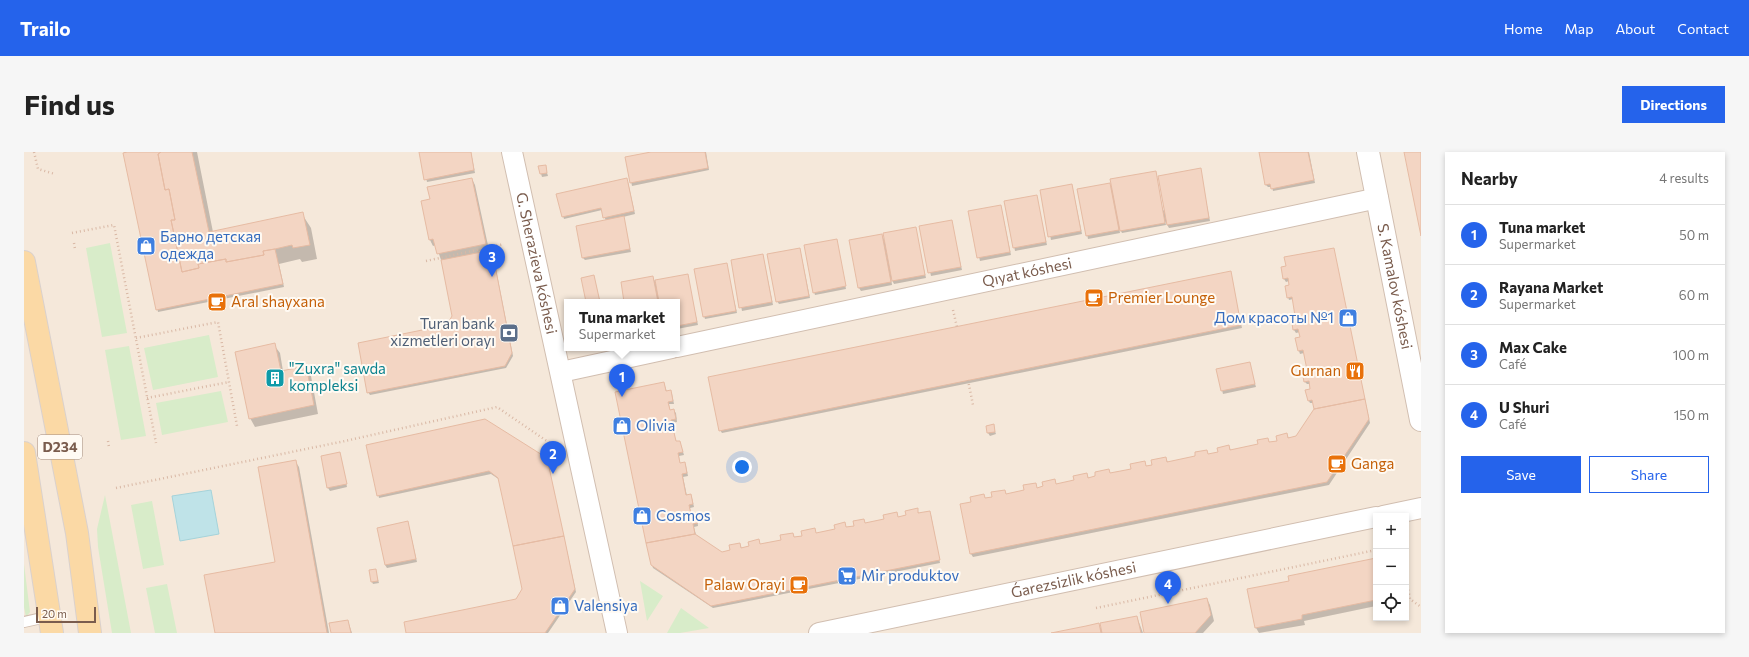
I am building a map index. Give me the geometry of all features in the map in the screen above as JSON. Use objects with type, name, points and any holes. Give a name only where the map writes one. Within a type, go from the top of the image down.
[{"type":"main road","name":"D234","points":[[24,262],[26,288],[77,533],[90,633]]},
{"type":"main road","name":"D234","points":[[24,452],[51,625]]},
{"type":"street","name":"G. Sherazieva kóshesi","points":[[512,152],[617,633]]},
{"type":"street","name":"S. Kamalov kóshesi","points":[[1368,152],[1421,420]]},
{"type":"street","name":"Qıyat kóshesi","points":[[680,346],[1378,198]]},
{"type":"street","points":[[561,372],[658,351]]},
{"type":"street","points":[[1397,513],[1421,508]]},
{"type":"street","name":"Ǵarezsizlik kóshesi","points":[[819,633],[1373,519]]},
{"type":"lane","points":[[24,622],[51,625]]},
{"type":"path","points":[[34,152],[38,169],[55,174]]},
{"type":"path","points":[[72,233],[114,224],[156,443]]},
{"type":"path","points":[[74,243],[75,249]]},
{"type":"path","points":[[426,261],[504,244]]},
{"type":"path","points":[[953,310],[957,327]]},
{"type":"path","points":[[136,338],[218,322],[237,426]]},
{"type":"path","points":[[968,380],[973,405]]},
{"type":"path","points":[[147,398],[229,382]]},
{"type":"path","points":[[116,488],[345,441],[497,407],[554,445],[556,452]]},
{"type":"path","points":[[108,441],[109,447]]},
{"type":"path","points":[[1096,608],[1373,551]]},
{"type":"path","points":[[1407,585],[1410,599],[1421,607]]},
{"type":"shaded area","points":[[24,152],[1421,152],[1421,633],[24,633]]},
{"type":"green space","points":[[110,243],[127,333],[102,337],[86,248]]},
{"type":"green space","points":[[209,335],[218,377],[153,390],[144,348]]},
{"type":"green space","points":[[129,346],[146,436],[121,440],[105,350]]},
{"type":"green space","points":[[221,391],[228,422],[162,435],[156,403]]},
{"type":"green space","points":[[105,495],[131,633],[112,633],[98,547],[97,529]]},
{"type":"green space","points":[[152,501],[164,565],[143,569],[131,505]]},
{"type":"green space","points":[[24,564],[30,612],[26,617],[24,607]]},
{"type":"green space","points":[[640,581],[663,596],[647,621]]},
{"type":"green space","points":[[167,584],[177,633],[155,633],[146,588]]},
{"type":"green space","points":[[681,608],[709,628],[680,633],[667,633]]},
{"type":"water","points":[[211,490],[219,534],[180,541],[172,496]]},
{"type":"building","points":[[161,152],[158,154],[165,190],[169,189],[175,220],[171,220],[182,272],[199,268],[198,264],[226,259],[226,262],[264,255],[263,251],[275,249],[283,284],[156,310],[123,153]]},
{"type":"building","points":[[161,152],[192,152],[209,232],[303,212],[310,245],[293,248],[292,245],[263,251],[264,255],[226,262],[226,259],[198,264],[199,268],[182,272],[171,220],[175,220],[169,189],[165,190],[158,154]]},
{"type":"building","points":[[419,152],[471,152],[474,170],[424,180]]},
{"type":"building","points":[[651,152],[705,152],[708,168],[630,183],[625,157]]},
{"type":"building","points":[[1259,152],[1308,152],[1314,180],[1271,189],[1270,184],[1265,185]]},
{"type":"building","points":[[1404,152],[1421,152],[1421,236],[1408,172]]},
{"type":"building","points":[[546,165],[547,173],[540,174],[538,166]]},
{"type":"building","points":[[1201,168],[1209,218],[1167,225],[1158,176]]},
{"type":"building","points":[[1156,171],[1165,223],[1120,231],[1110,179]]},
{"type":"building","points":[[472,178],[486,244],[437,254],[433,239],[429,240],[421,201],[430,199],[427,187]]},
{"type":"building","points":[[627,178],[634,211],[603,218],[601,208],[562,217],[556,194]]},
{"type":"building","points":[[1110,183],[1119,230],[1086,236],[1077,189]]},
{"type":"building","points":[[1072,184],[1081,231],[1048,237],[1040,190]]},
{"type":"building","points":[[1037,195],[1046,242],[1013,248],[1004,201]]},
{"type":"building","points":[[1001,205],[1010,252],[977,258],[968,211]]},
{"type":"building","points":[[624,216],[630,249],[582,258],[576,226]]},
{"type":"building","points":[[952,220],[961,267],[928,273],[919,226]]},
{"type":"building","points":[[916,227],[925,275],[892,281],[883,233]]},
{"type":"building","points":[[882,234],[891,282],[858,288],[849,240]]},
{"type":"building","points":[[837,239],[846,286],[813,293],[804,245]]},
{"type":"building","points":[[800,248],[809,296],[776,302],[767,254]]},
{"type":"building","points":[[1334,248],[1365,399],[1314,409],[1312,400],[1308,401],[1305,390],[1310,389],[1309,381],[1304,382],[1302,371],[1307,370],[1303,350],[1298,351],[1295,338],[1300,337],[1298,329],[1293,330],[1291,317],[1295,316],[1292,297],[1287,298],[1285,286],[1289,285],[1288,278],[1283,279],[1281,267],[1286,266],[1284,257]]},
{"type":"building","points":[[492,250],[512,353],[505,366],[367,393],[358,343],[447,325],[452,316],[441,260]]},
{"type":"building","points":[[763,254],[772,302],[739,308],[731,260]]},
{"type":"building","points":[[727,263],[736,311],[703,317],[694,269]]},
{"type":"building","points":[[1231,271],[1241,325],[719,431],[708,377]]},
{"type":"building","points":[[688,274],[697,322],[680,325],[680,299],[658,299],[655,280]]},
{"type":"building","points":[[594,275],[599,299],[585,299],[581,278]]},
{"type":"building","points":[[653,276],[657,299],[624,299],[621,282]]},
{"type":"building","name":"\"Zuxra\" sawda kompleksi","points":[[275,343],[281,371],[306,366],[314,405],[249,419],[235,352]]},
{"type":"building","points":[[1250,362],[1255,384],[1221,391],[1216,369]]},
{"type":"building","points":[[664,382],[666,391],[671,390],[673,401],[668,402],[670,410],[674,409],[676,419],[671,420],[676,441],[680,441],[683,452],[678,453],[680,463],[685,462],[687,473],[682,474],[686,495],[691,494],[693,504],[689,505],[691,514],[696,513],[698,523],[693,524],[695,534],[646,543],[615,392]]},
{"type":"building","points":[[1365,399],[1369,419],[1327,482],[970,554],[960,504],[971,502],[970,497],[984,494],[985,498],[992,497],[991,492],[1005,490],[1006,494],[1024,490],[1023,485],[1036,483],[1037,488],[1043,486],[1042,482],[1055,479],[1056,484],[1074,480],[1073,476],[1087,473],[1088,478],[1095,476],[1095,472],[1109,469],[1110,473],[1131,469],[1130,464],[1145,461],[1146,466],[1152,465],[1151,460],[1166,457],[1167,462],[1195,456],[1195,452],[1207,450],[1208,454],[1218,452],[1217,448],[1229,445],[1230,450],[1258,444],[1257,440],[1268,438],[1269,442],[1277,441],[1276,436],[1287,433],[1288,438],[1296,436],[1314,409]]},
{"type":"building","points":[[485,419],[547,458],[564,536],[513,546],[498,478],[489,471],[377,496],[366,445]]},
{"type":"building","points":[[994,424],[995,432],[987,433],[986,426]]},
{"type":"building","points":[[340,452],[347,484],[327,488],[321,456]]},
{"type":"building","points":[[296,460],[327,633],[215,633],[204,575],[275,562],[258,467]]},
{"type":"building","points":[[918,508],[918,513],[930,511],[940,560],[711,606],[651,565],[646,543],[695,534],[722,552],[730,550],[729,545],[740,543],[741,548],[749,546],[748,542],[759,539],[760,544],[781,540],[780,535],[793,533],[794,537],[802,536],[801,531],[815,528],[816,533],[835,529],[834,525],[845,522],[846,527],[854,526],[853,521],[864,519],[865,523],[884,519],[883,515],[897,512],[898,517],[906,515],[905,511]]},
{"type":"building","points":[[408,521],[416,559],[385,565],[377,528]]},
{"type":"building","points":[[564,536],[575,589],[545,633],[406,633],[404,622],[516,599],[522,589],[513,546]]},
{"type":"building","points":[[1373,559],[1373,601],[1302,615],[1302,619],[1255,628],[1247,589],[1289,581],[1288,576]]},
{"type":"building","points":[[376,569],[378,581],[371,582],[369,570]]},
{"type":"building","points":[[1207,598],[1211,615],[1195,633],[1144,633],[1140,612]]},
{"type":"building","points":[[1137,616],[1141,633],[1102,633],[1100,623]]},
{"type":"building","points":[[348,620],[351,633],[331,633],[329,623]]},
{"type":"building","points":[[1099,623],[1101,633],[1051,633],[1086,626]]},
{"type":"place","name":"Барно детская одежда","points":[[146,246]]},
{"type":"place","name":"Max Cake","points":[[492,277]]},
{"type":"place","name":"Premier Lounge","points":[[1094,298]]},
{"type":"place","name":"Aral shayxana","points":[[217,302]]},
{"type":"place","name":"Дом красоты №1","points":[[1348,318]]},
{"type":"place","name":"Turan bank xizmetleri orayı","points":[[509,333]]},
{"type":"place","name":"Gurnan","points":[[1355,371]]},
{"type":"place","name":"\"Zuxra\" sawda kompleksi","points":[[275,378]]},
{"type":"place","name":"Tuna market","points":[[622,397]]},
{"type":"place","name":"Olivia","points":[[622,426]]},
{"type":"place","name":"Ganga","points":[[1337,464]]},
{"type":"place","name":"Rayana Market","points":[[553,474]]},
{"type":"place","name":"Cosmos","points":[[642,516]]},
{"type":"place","name":"Mir produktov","points":[[847,576]]},
{"type":"place","name":"Palaw Orayi","points":[[799,585]]},
{"type":"place","name":"U Shuri","points":[[1168,604]]},
{"type":"place","name":"Valensiya","points":[[560,606]]}]
